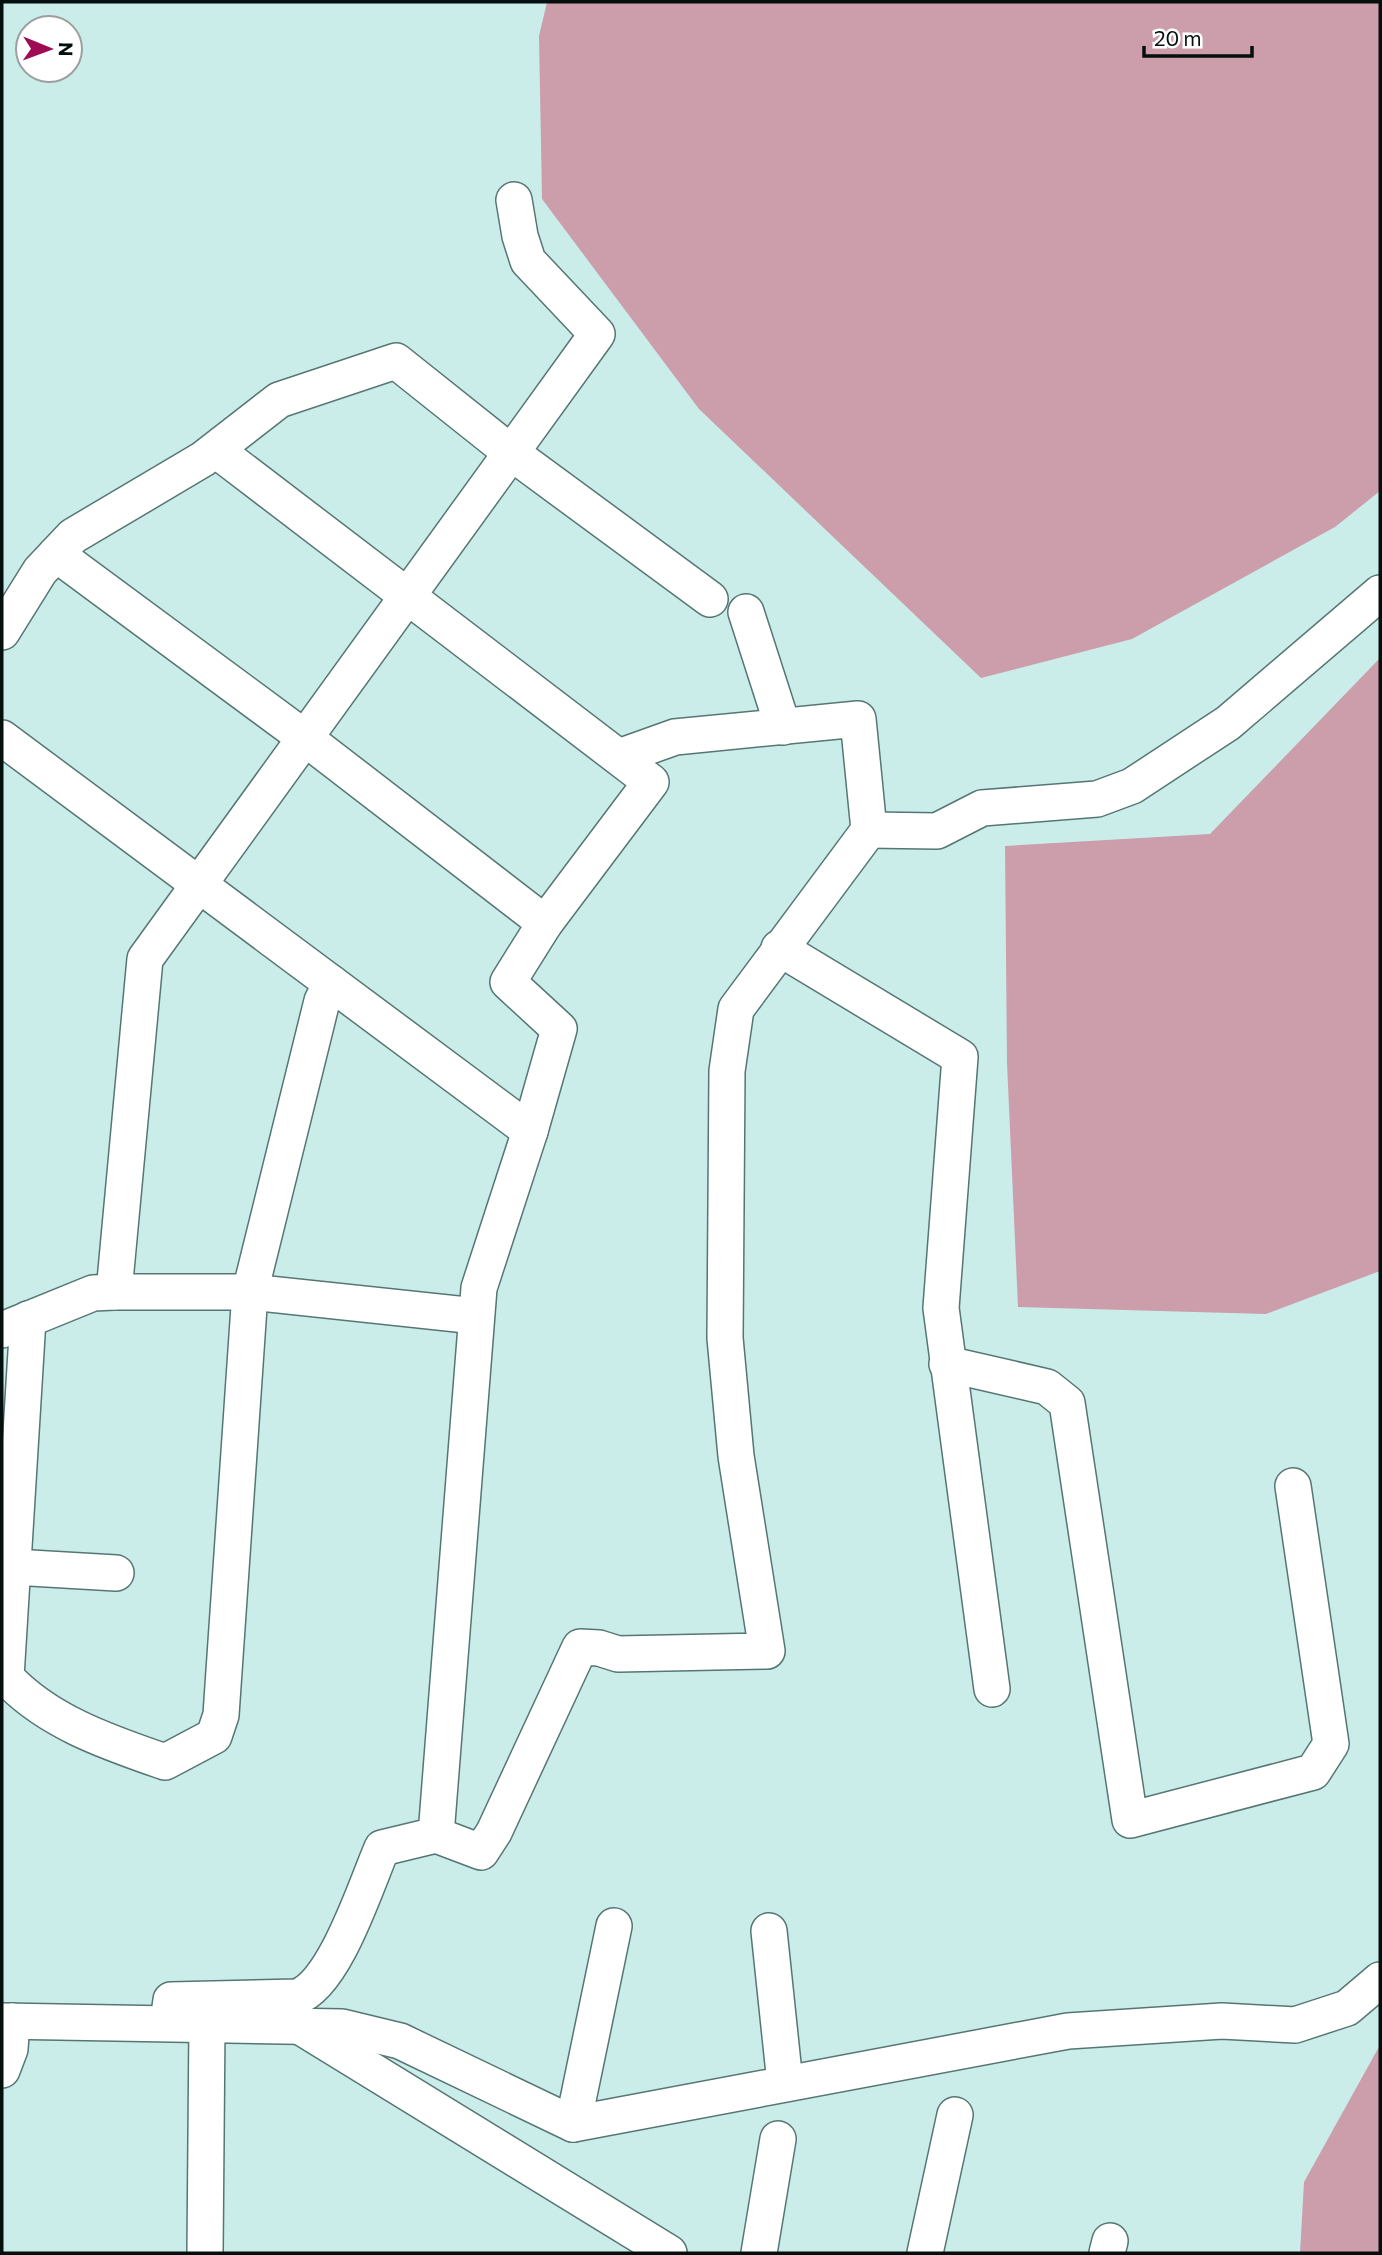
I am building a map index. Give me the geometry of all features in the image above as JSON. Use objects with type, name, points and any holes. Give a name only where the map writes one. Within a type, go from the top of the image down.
[{"type":"street","points":[[114,1292],[145,959],[509,451],[563,384],[597,334],[528,261],[520,236],[514,200]]},
{"type":"street","points":[[2,632],[40,571],[73,536],[215,450],[279,400],[396,361],[509,451],[710,599]]},
{"type":"street","points":[[215,450],[651,782],[545,923],[508,982],[559,1028],[530,1131],[479,1288],[436,1835]]},
{"type":"street","points":[[56,554],[305,738],[545,923]]},
{"type":"street","points":[[869,830],[937,831],[982,807],[1097,799],[1132,786],[1228,723],[1380,593]]},
{"type":"street","points":[[746,612],[783,727]]},
{"type":"street","points":[[168,2022],[171,2000],[297,1997],[309,1993],[333,1959],[382,1848],[436,1835],[481,1852],[494,1832],[580,1647],[618,1654],[767,1651],[736,1456],[724,1338],[727,1071],[736,1009],[869,830],[858,719],[675,737],[619,757]]},
{"type":"street","points":[[2,738],[530,1131]]},
{"type":"street","points":[[779,948],[960,1057],[941,1308],[992,1689]]},
{"type":"street","points":[[331,983],[322,1001],[250,1292],[221,1715],[214,1736],[165,1762],[93,1737],[18,1690],[6,1677],[13,1567],[15,1325],[93,1293],[114,1292],[250,1292],[476,1316]]},
{"type":"street","points":[[947,1364],[1047,1387],[1067,1403],[1130,1820],[1313,1772],[1331,1744],[1293,1486]]},
{"type":"street","points":[[13,1567],[116,1573]]},
{"type":"street","points":[[573,2124],[614,1926]]},
{"type":"street","points":[[769,1931],[785,2082]]},
{"type":"street","points":[[2,2070],[10,2049],[7,2021],[342,2027],[400,2041],[573,2124],[785,2082],[1068,2031],[1222,2021],[1295,2025],[1347,2008],[1380,1980]]},
{"type":"street","points":[[205,2253],[207,2023]]},
{"type":"street","points":[[298,2025],[670,2253]]},
{"type":"street","points":[[925,2253],[955,2115]]},
{"type":"street","points":[[759,2253],[778,2140]]},
{"type":"shaded area","points":[[547,2],[1380,2],[1380,491],[1335,527],[1132,639],[981,678],[699,409],[542,199],[539,36]]},
{"type":"shaded area","points":[[1380,658],[1380,1271],[1266,1314],[1018,1307],[1007,1063],[1005,846],[1210,834]]},
{"type":"shaded area","points":[[1380,2045],[1380,2253],[1300,2253],[1304,2182]]}]
